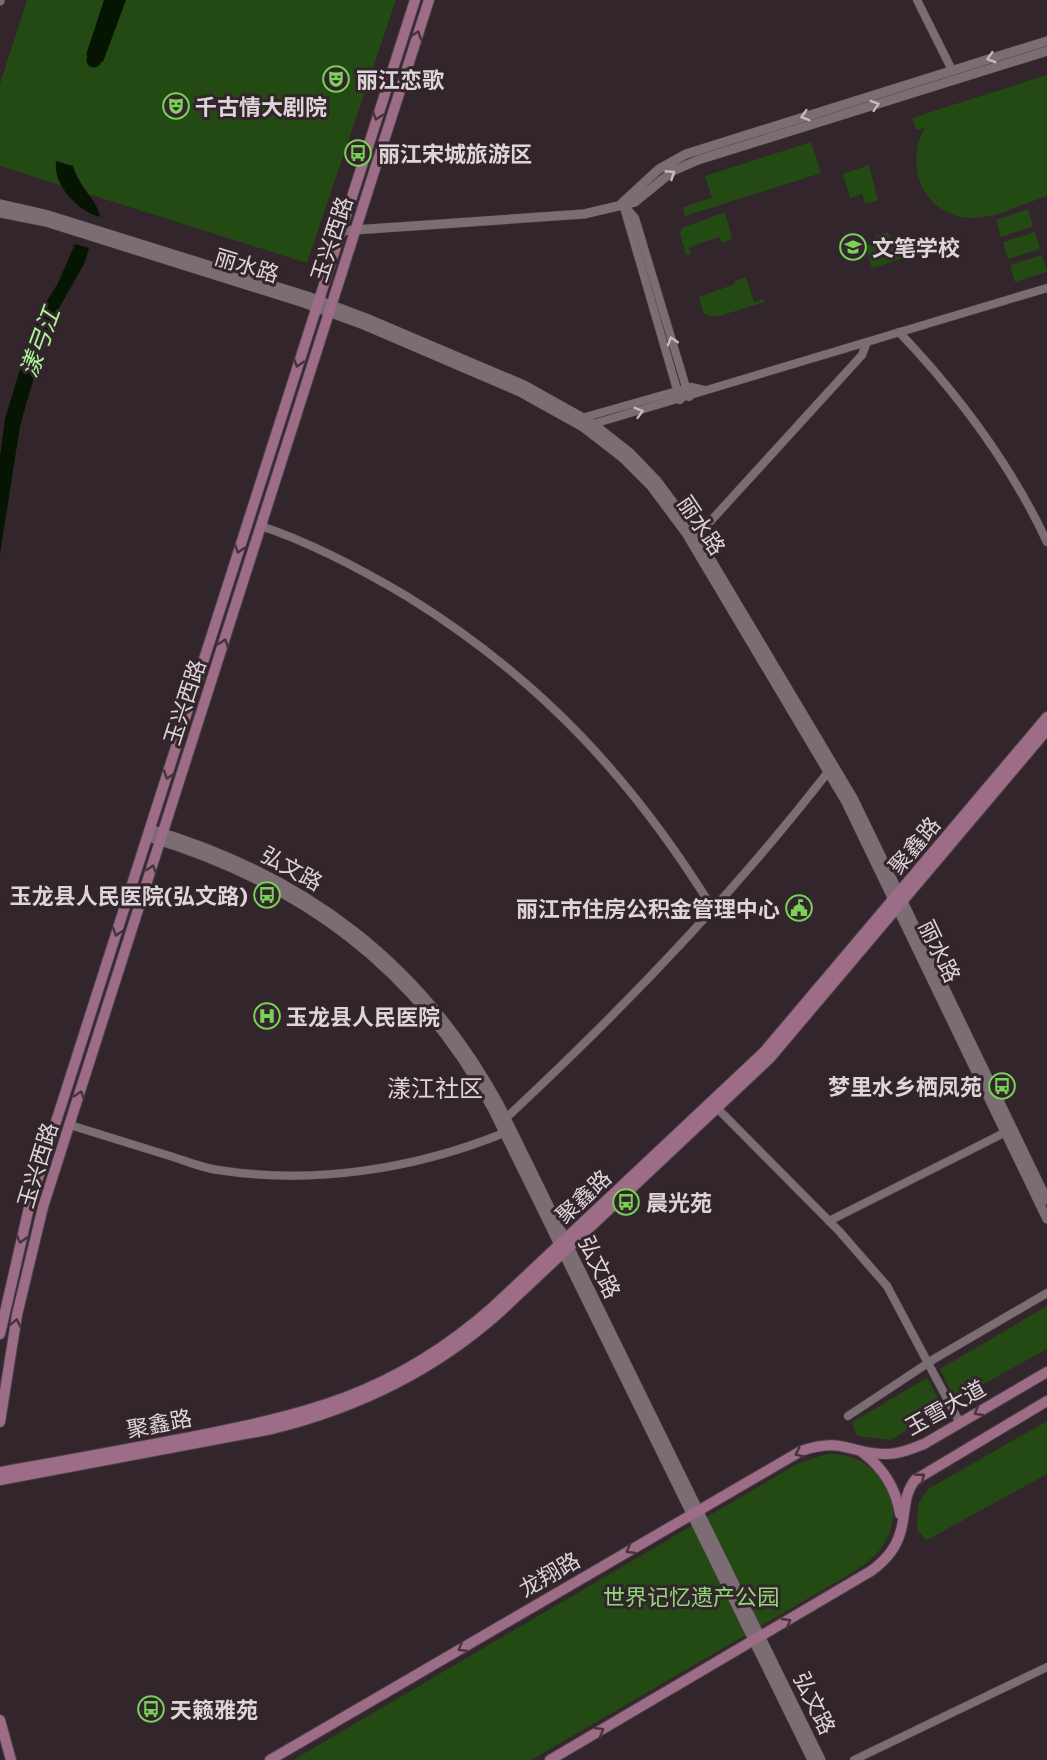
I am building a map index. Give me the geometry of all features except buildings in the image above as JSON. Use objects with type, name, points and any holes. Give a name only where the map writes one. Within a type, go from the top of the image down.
[{"type":"main road","name":"玉兴西路","points":[[0,1334],[30,1203],[414,0]]},
{"type":"main road","name":"玉兴西路","points":[[0,1422],[25,1278],[43,1207],[429,0]]},
{"type":"main road","name":"聚鑫路","points":[[0,1472],[270,1422],[349,1397],[410,1368],[449,1343],[564,1246],[770,1058],[1047,717]]},
{"type":"main road","name":"聚鑫路","points":[[0,1480],[272,1429],[352,1404],[404,1380],[454,1349],[485,1325],[764,1052],[899,901],[1047,729]]},
{"type":"main road","name":"玉雪大道","points":[[856,1448],[880,1454],[899,1453],[924,1443],[1047,1372]]},
{"type":"main road","name":"玉雪大道","points":[[902,1529],[908,1490],[915,1480],[1047,1401]]},
{"type":"main road","name":"龙翔路","points":[[270,1760],[801,1451],[833,1444],[856,1448]]},
{"type":"main road","points":[[550,1760],[872,1571],[888,1556],[902,1529],[900,1509],[890,1482],[878,1466],[856,1448]]},
{"type":"main road","points":[[0,1720],[11,1760]]},
{"type":"street","points":[[917,0],[952,70]]},
{"type":"street","points":[[622,202],[659,169],[686,154],[1047,41]]},
{"type":"street","points":[[340,231],[584,214],[622,202],[635,202],[673,171],[698,160],[1047,51]]},
{"type":"street","points":[[622,202],[635,219],[689,397]]},
{"type":"street","points":[[622,202],[680,400]]},
{"type":"street","name":"丽水路","points":[[0,204],[48,214],[317,304]]},
{"type":"street","name":"丽水路","points":[[0,213],[46,222],[330,308],[501,374],[583,423],[623,458],[675,517],[846,802],[899,901],[1047,1200]]},
{"type":"street","points":[[593,424],[680,400],[704,390],[1047,288]]},
{"type":"street","name":"丽水路","points":[[330,308],[498,381],[573,421],[593,424],[614,438],[669,496],[697,536],[853,798],[1047,1219]]},
{"type":"street","points":[[899,332],[940,376],[991,443],[1022,493],[1047,542]]},
{"type":"street","points":[[697,536],[862,355],[867,342]]},
{"type":"street","points":[[583,423],[686,388],[704,390]]},
{"type":"street","points":[[261,526],[306,543],[406,596],[483,647],[537,690],[582,734],[636,796],[713,909]]},
{"type":"street","points":[[506,1118],[591,1037],[713,909],[782,830],[828,772]]},
{"type":"street","name":"弘文路","points":[[149,833],[214,850],[264,873],[312,900],[357,931],[410,979],[441,1015],[479,1068],[506,1118],[564,1246]]},
{"type":"street","name":"弘文路","points":[[162,837],[236,868],[284,893],[330,922],[370,953],[420,1002],[450,1039],[483,1090],[564,1246],[757,1639],[812,1760]]},
{"type":"street","points":[[717,1108],[829,1221],[890,1292],[960,1422]]},
{"type":"street","points":[[70,1125],[216,1170],[273,1174],[338,1173],[399,1165],[457,1150],[504,1133]]},
{"type":"street","points":[[829,1221],[1006,1132]]},
{"type":"street","points":[[848,1416],[929,1363],[1047,1293]]},
{"type":"street","name":"弘文路","points":[[757,1639],[821,1760]]},
{"type":"street","points":[[854,1760],[1047,1667]]},
{"type":"green space","points":[[27,0],[396,0],[307,263],[0,166],[0,84]]},
{"type":"green space","points":[[1047,75],[1047,196],[1002,212],[975,218],[958,216],[943,210],[932,201],[923,188],[916,159],[925,128],[916,130],[912,118]]},
{"type":"green space","points":[[811,142],[821,173],[685,216],[683,207],[712,198],[705,176]]},
{"type":"green space","points":[[869,165],[878,200],[865,204],[862,194],[850,198],[843,174]]},
{"type":"green space","points":[[1028,209],[1033,226],[1001,237],[996,220]]},
{"type":"green space","points":[[725,212],[732,239],[722,243],[719,237],[689,247],[691,254],[686,255],[680,234],[682,228]]},
{"type":"green space","points":[[888,232],[895,253],[906,250],[908,256],[874,268],[871,266],[866,246],[877,242],[875,236]]},
{"type":"green space","points":[[1035,232],[1040,249],[1008,259],[1003,242]]},
{"type":"green space","points":[[1042,255],[1047,272],[1015,282],[1010,265]]},
{"type":"green space","points":[[746,277],[754,302],[764,299],[765,302],[716,317],[704,314],[699,297],[735,284],[734,281]]},
{"type":"green space","points":[[1047,1306],[1047,1349],[955,1400],[940,1369]]},
{"type":"green space","points":[[927,1378],[943,1407],[891,1440],[857,1436],[852,1422]]},
{"type":"green space","points":[[1047,1421],[1047,1474],[927,1540],[917,1530],[918,1504],[928,1489]]},
{"type":"green space","name":"世界记忆遗产公园","points":[[826,1454],[843,1455],[859,1461],[873,1470],[883,1481],[890,1495],[893,1511],[891,1527],[884,1544],[877,1553],[850,1574],[531,1760],[293,1760],[797,1464]]},
{"type":"water","points":[[104,0],[126,0],[103,62],[86,55]]},
{"type":"water","points":[[56,161],[73,166],[79,181],[96,205],[100,217],[83,209],[69,196],[59,179]]},
{"type":"water","points":[[75,244],[89,248],[85,262],[48,328],[20,426],[0,554],[0,456],[5,419],[35,320],[58,283]]},
{"type":"waterway","name":"漾弓江","points":[[94,60],[115,0]]},
{"type":"place","name":"丽江恋歌","points":[[336,79]]},
{"type":"place","name":"千古情大剧院","points":[[176,106]]},
{"type":"place","name":"丽江宋城旅游区","points":[[358,153]]},
{"type":"place","name":"文笔学校","points":[[853,247]]},
{"type":"place","name":"玉龙县人民医院(弘文路)","points":[[267,895]]},
{"type":"place","name":"丽江市住房公积金管理中心","points":[[799,908]]},
{"type":"place","name":"玉龙县人民医院","points":[[267,1016]]},
{"type":"place","name":"梦里水乡栖凤苑","points":[[1002,1086]]},
{"type":"place","name":"晨光苑","points":[[626,1202]]},
{"type":"place","name":"天籁雅苑","points":[[151,1709]]},
{"type":"district","name":"漾江社区","points":[[435,1087]]}]
